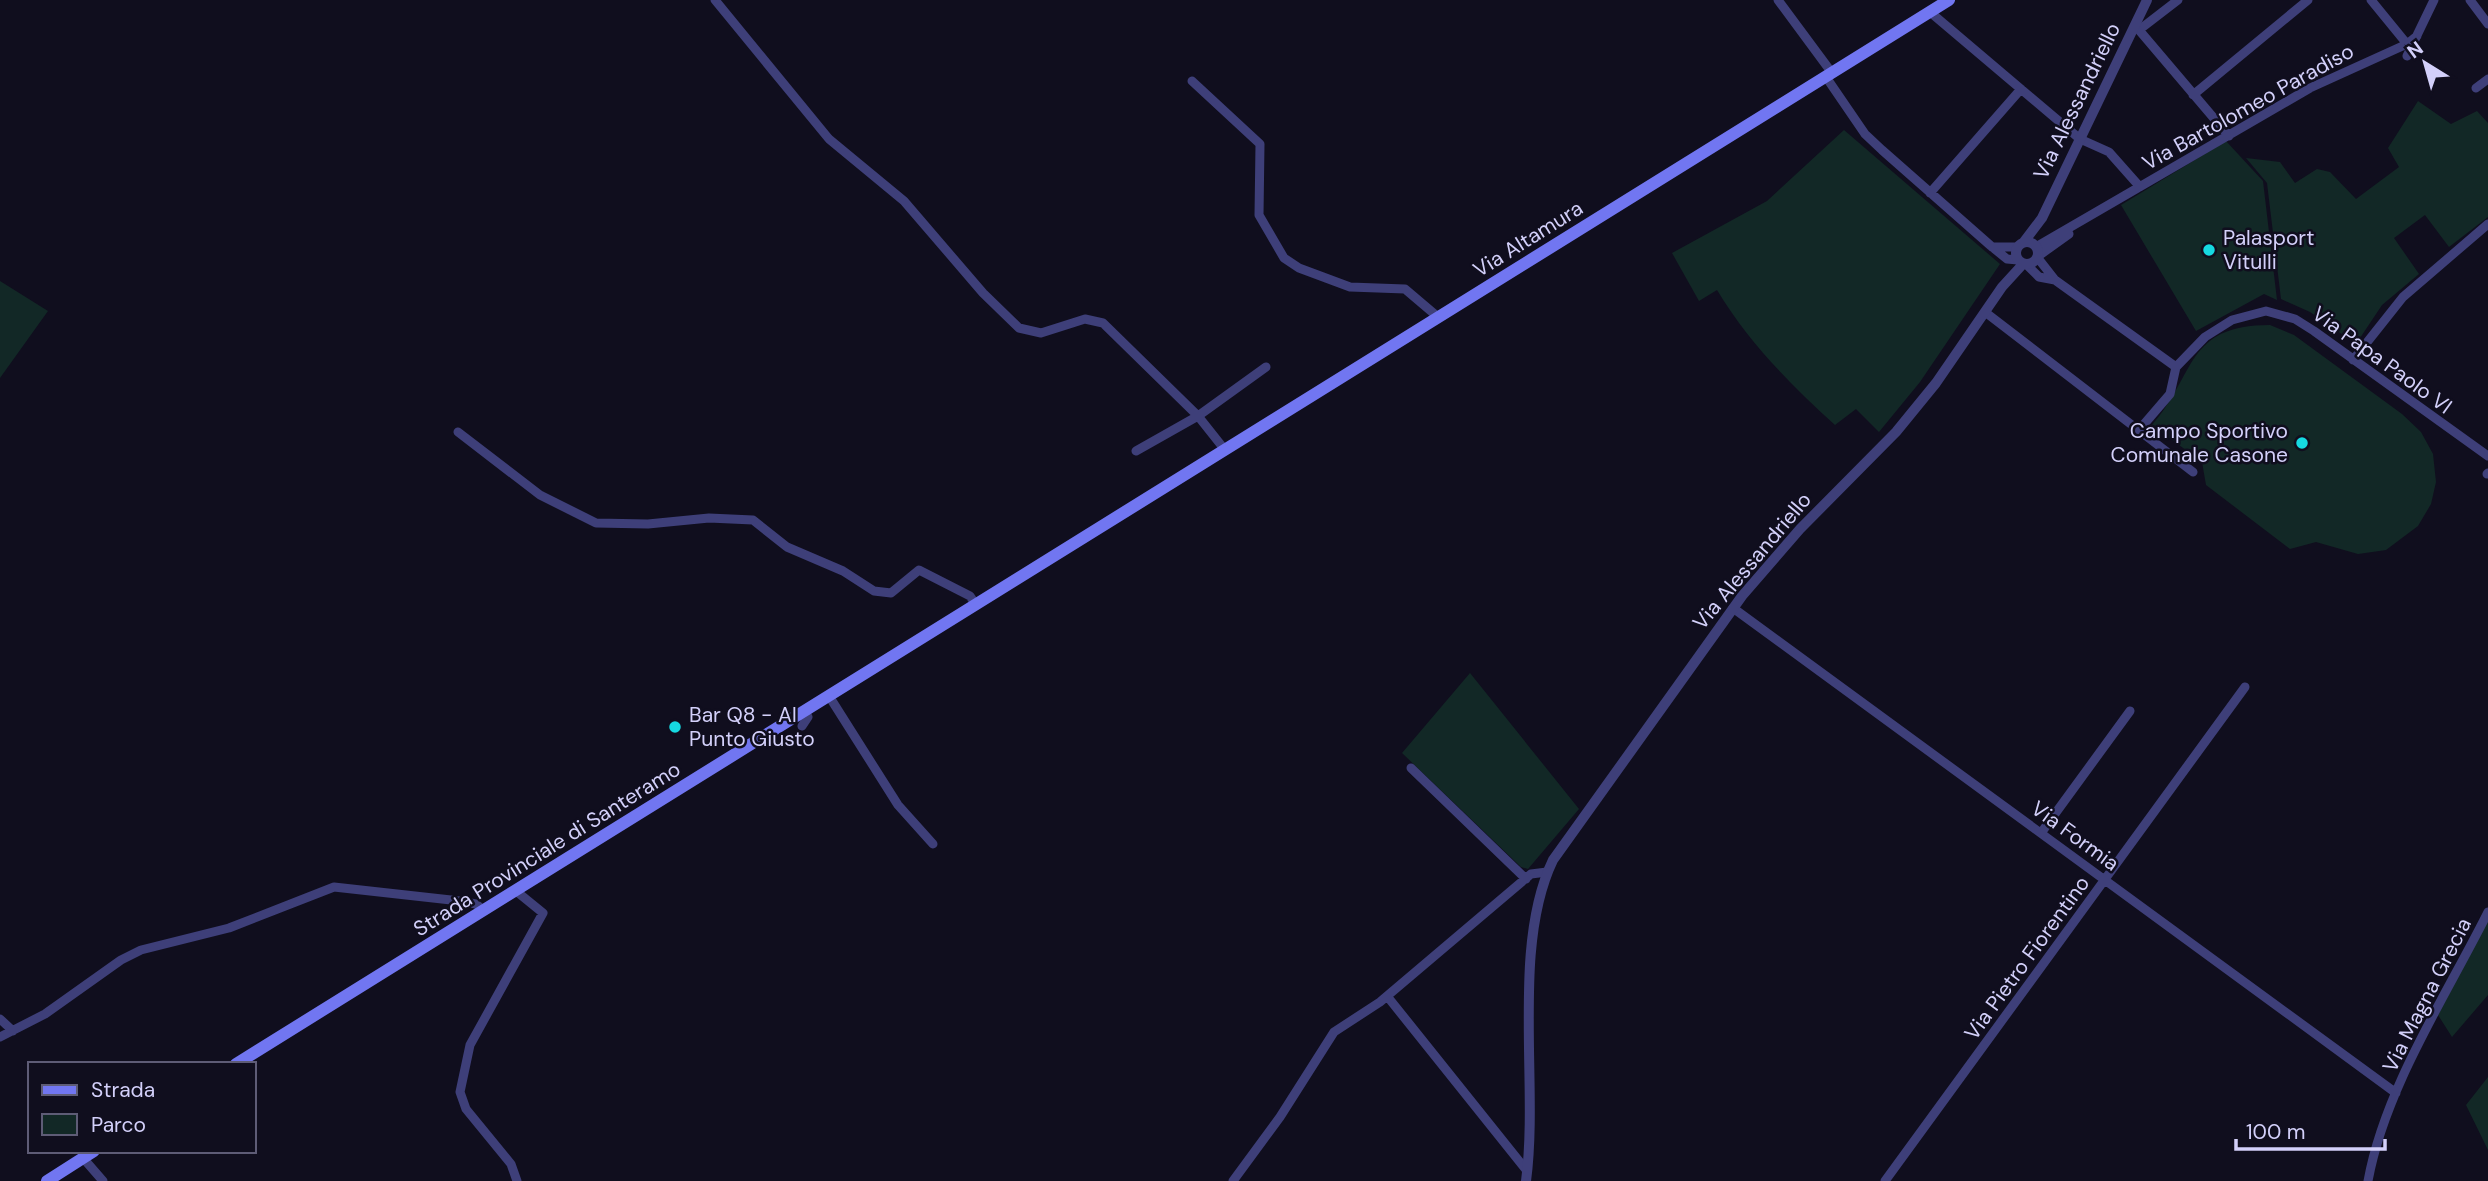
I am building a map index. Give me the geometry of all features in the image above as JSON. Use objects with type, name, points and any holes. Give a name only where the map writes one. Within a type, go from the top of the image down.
[{"type":"main road","name":"Via Altamura","points":[[1128,511],[1949,0]]},
{"type":"main road","name":"Strada Provinciale di Santeramo","points":[[239,1062],[1128,511]]},
{"type":"main road","points":[[47,1181],[89,1155]]},
{"type":"street","points":[[715,0],[829,139],[904,201],[983,293],[1018,328],[1041,333],[1085,319],[1104,323],[1198,416],[1225,450]]},
{"type":"street","points":[[1778,0],[1865,134],[2007,259],[2022,263],[2039,277],[2055,279]]},
{"type":"street","name":"Via Alessandriello","points":[[2021,245],[2042,218],[2137,29],[2147,0]]},
{"type":"street","points":[[2178,0],[2137,29],[2228,136]]},
{"type":"street","points":[[2193,94],[2308,0]]},
{"type":"street","points":[[2371,0],[2407,44]]},
{"type":"street","points":[[2407,56],[2434,0]]},
{"type":"street","points":[[2470,0],[2488,24]]},
{"type":"street","points":[[1930,12],[2080,139],[2109,152],[2140,187]]},
{"type":"street","name":"Via Bartolomeo Paradiso","points":[[2036,252],[2140,187],[2310,89],[2407,44],[2417,36]]},
{"type":"street","points":[[2476,88],[2488,79]]},
{"type":"street","points":[[1192,81],[1248,130],[1260,144],[1259,215],[1284,258],[1299,268],[1350,287],[1405,289],[1438,317]]},
{"type":"street","points":[[1930,192],[2021,89]]},
{"type":"street","name":"Via Alessandriello","points":[[1526,1176],[1531,983],[1537,921],[1547,872],[1561,847],[1733,608],[1780,550],[1896,432],[1985,313],[2007,272],[2036,252],[2042,218]]},
{"type":"street","points":[[2353,360],[2403,297],[2488,225]]},
{"type":"street","points":[[1991,246],[2021,245],[2036,252],[2055,279],[2176,367]]},
{"type":"street","points":[[2021,245],[2022,263]]},
{"type":"street","name":"Via Papa Paolo VI","points":[[2139,430],[2170,394],[2176,367],[2216,330],[2250,313],[2266,311],[2295,319],[2488,456]]},
{"type":"street","points":[[1985,313],[2193,472]]},
{"type":"street","points":[[1136,451],[1198,416],[1266,367]]},
{"type":"street","points":[[458,432],[540,495],[596,523],[648,524],[684,518],[753,520],[786,547],[843,571],[874,591],[891,593],[919,570],[970,596],[976,605]]},
{"type":"street","name":"Via Formia","points":[[1733,608],[2396,1093]]},
{"type":"street","name":"Via Pietro Fiorentino","points":[[1885,1181],[2245,688]]},
{"type":"street","points":[[829,696],[898,805],[933,844]]},
{"type":"street","points":[[802,726],[808,717],[805,711]]},
{"type":"street","points":[[2042,833],[2130,711]]},
{"type":"street","points":[[1411,768],[1526,878]]},
{"type":"street","points":[[1233,1181],[1280,1117],[1327,1040],[1344,1024],[1387,996],[1526,878],[1547,872]]},
{"type":"street","points":[[0,1037],[141,950],[229,928],[334,887],[460,901],[476,904],[484,911]]},
{"type":"street","points":[[516,891],[543,914],[470,1045],[460,1092],[466,1108],[511,1164],[517,1181]]},
{"type":"street","name":"Via Magna Grecia","points":[[2368,1181],[2374,1150],[2396,1093],[2488,912]]},
{"type":"street","points":[[1387,996],[1526,1176]]},
{"type":"street","points":[[0,1020],[13,1031]]},
{"type":"street","points":[[89,1155],[90,1169],[103,1181]]},
{"type":"green space","points":[[2418,101],[2451,124],[2477,111],[2488,123],[2488,217],[2449,247],[2425,215],[2394,238],[2419,274],[2382,305],[2356,344],[2310,312],[2281,299],[2267,183],[2246,158],[2280,162],[2295,183],[2317,169],[2330,172],[2356,199],[2399,167],[2388,148]]},
{"type":"green space","points":[[1844,130],[2000,264],[1920,382],[1879,432],[1856,409],[1835,425],[1771,362],[1717,290],[1699,301],[1672,253],[1767,201]]},
{"type":"green space","name":"Palasport Vitulli","points":[[2226,141],[2263,181],[2277,300],[2264,294],[2196,331],[2121,205]]},
{"type":"green space","points":[[0,281],[48,311],[0,378]]},
{"type":"green space","name":"Campo Sportivo Comunale Casone","points":[[2270,325],[2294,335],[2402,414],[2421,432],[2433,454],[2436,482],[2431,504],[2418,526],[2386,550],[2358,554],[2316,542],[2290,549],[2206,485],[2202,462],[2152,425],[2207,343],[2242,327]]},
{"type":"green space","points":[[1470,673],[1579,809],[1528,869],[1521,867],[1402,753]]},
{"type":"green space","points":[[2488,919],[2488,995],[2452,1037],[2438,1015]]},
{"type":"green space","points":[[2488,1077],[2488,1150],[2466,1105]]},
{"type":"place","name":"Palasport Vitulli","points":[[2209,250]]},
{"type":"place","name":"Campo Sportivo Comunale Casone","points":[[2302,443]]},
{"type":"place","name":"Bar Q8 - Al Punto Giusto","points":[[675,727]]}]
